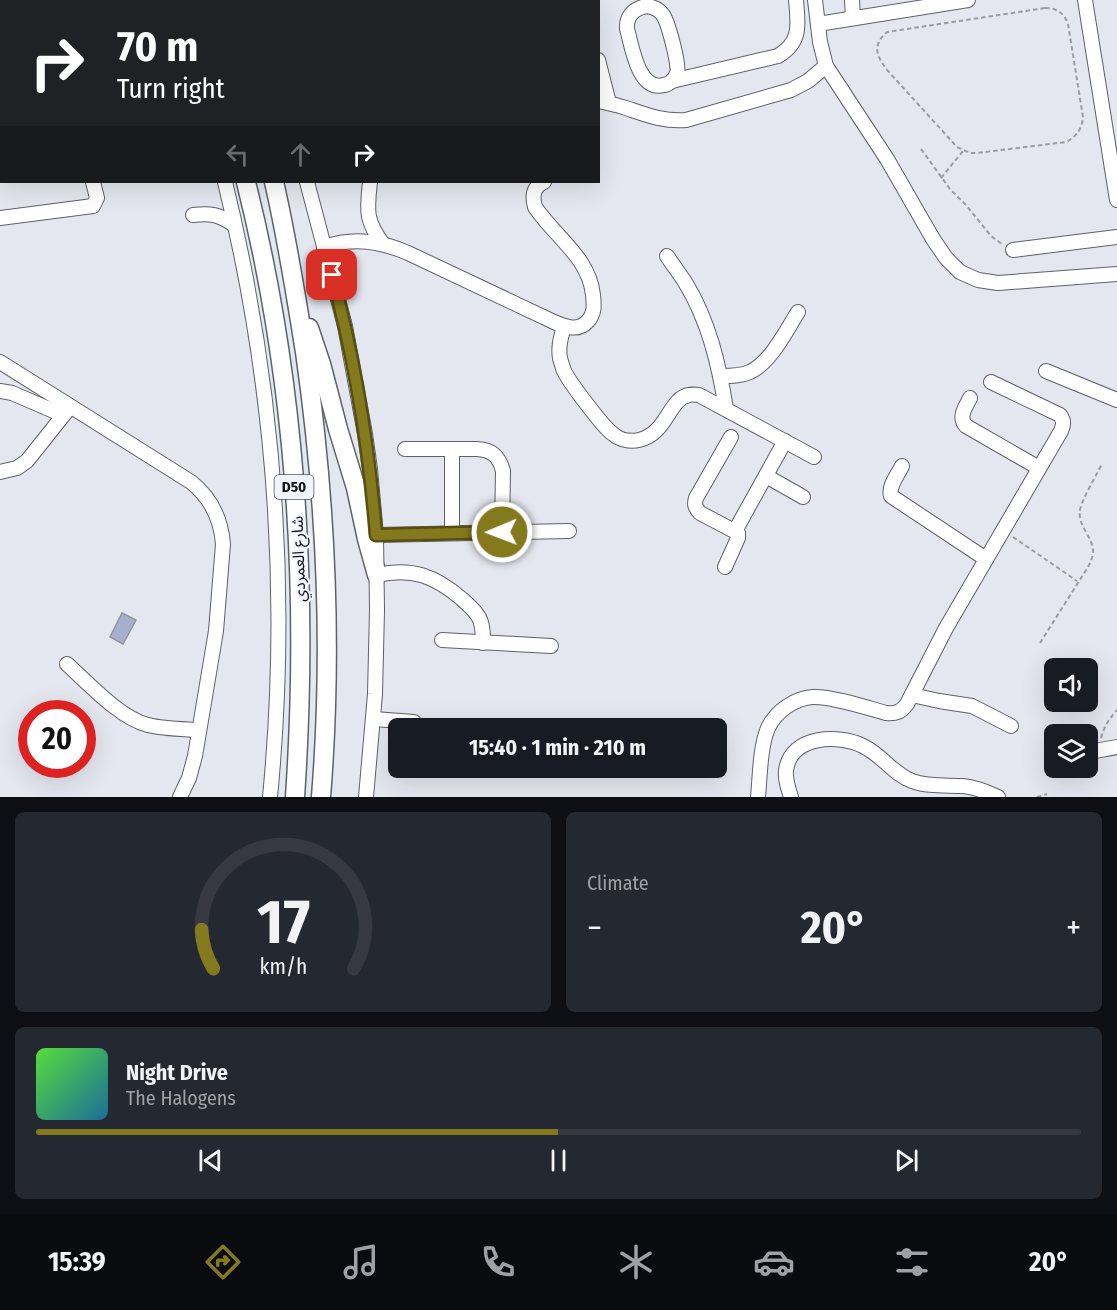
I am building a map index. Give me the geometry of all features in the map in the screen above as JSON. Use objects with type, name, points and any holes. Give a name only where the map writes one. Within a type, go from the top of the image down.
[{"type":"main road","name":"شارع العمردي","points":[[246,183],[272,312],[288,418],[293,478],[300,654],[295,797]]},
{"type":"main road","name":"شارع العمردي","points":[[274,183],[298,304],[315,426],[324,531],[327,660],[321,797]]},
{"type":"main road","points":[[298,304],[321,364],[356,488],[377,575]]},
{"type":"street","points":[[672,81],[679,66],[665,19],[653,7],[636,9],[629,6],[626,24],[641,76],[647,83],[664,86],[672,81],[778,56],[785,52],[796,38],[798,29],[796,0]]},
{"type":"street","points":[[815,0],[820,42],[826,66],[887,159],[933,239],[946,258],[960,272],[978,280],[998,283],[1117,274]]},
{"type":"street","points":[[852,0],[853,18]]},
{"type":"street","points":[[818,24],[968,0]]},
{"type":"street","points":[[1085,0],[1117,200]]},
{"type":"street","points":[[600,74],[604,102],[659,119],[686,120],[791,90],[808,81],[826,66]]},
{"type":"street","points":[[0,218],[90,207],[96,201],[93,183]]},
{"type":"street","points":[[307,183],[345,326],[370,469],[376,535],[377,652],[374,718],[366,797]]},
{"type":"street","points":[[370,183],[368,211],[370,222],[383,244]]},
{"type":"street","points":[[324,247],[355,241],[383,244],[408,253],[564,326],[575,328],[585,325],[592,316],[593,290],[581,261],[540,215],[536,207],[533,200],[534,190],[542,183]]},
{"type":"street","points":[[208,213],[221,203],[226,188]]},
{"type":"street","points":[[226,188],[254,321],[271,451],[276,521],[278,672],[270,797]]},
{"type":"street","points":[[193,215],[208,213],[234,225]]},
{"type":"street","points":[[1013,250],[1117,237]]},
{"type":"street","points":[[667,256],[686,283],[713,344],[726,409]]},
{"type":"street","points":[[721,376],[735,376],[749,372],[762,364],[798,312]]},
{"type":"street","points":[[564,326],[560,341],[560,357],[565,372],[605,427],[614,435],[625,440],[637,441],[649,437],[658,430],[681,398],[690,394],[699,395],[814,457]]},
{"type":"street","points":[[0,362],[67,411],[190,482],[205,495],[215,511],[223,544],[216,631],[192,767],[180,797]]},
{"type":"street","points":[[1046,370],[1117,400]]},
{"type":"street","points":[[758,797],[761,763],[769,727],[779,712],[795,702],[813,697],[831,699],[895,714],[907,704],[946,628],[1064,426],[1060,415],[991,382]]},
{"type":"street","points":[[0,391],[67,411]]},
{"type":"street","points":[[970,398],[962,417],[966,426],[1039,468]]},
{"type":"street","points":[[0,472],[17,468],[27,461],[67,411]]},
{"type":"street","points":[[730,437],[696,498],[695,508],[700,513],[738,533],[727,561],[744,561]]},
{"type":"street","points":[[735,531],[785,441]]},
{"type":"street","points":[[405,449],[486,450],[495,454],[501,462],[503,471],[502,532]]},
{"type":"street","points":[[452,449],[452,533]]},
{"type":"street","points":[[902,466],[891,488],[891,496],[986,559]]},
{"type":"street","points":[[766,476],[802,497]]},
{"type":"street","points":[[376,535],[569,531]]},
{"type":"street","points":[[377,575],[408,571],[427,576],[448,588],[479,617],[483,643]]},
{"type":"street","points":[[442,640],[551,646]]},
{"type":"street","points":[[67,664],[105,699],[136,721],[150,726],[199,730]]},
{"type":"street","points":[[912,695],[972,706],[1011,726]]},
{"type":"street","points":[[374,718],[388,719]]},
{"type":"street","points":[[790,797],[786,769],[792,755],[804,745],[818,740],[834,739],[864,746],[899,775],[912,781],[932,785],[965,786],[998,797]]},
{"type":"street","points":[[1098,750],[1117,747]]},
{"type":"path","points":[[1045,8],[1057,10],[1068,24],[1081,105],[1082,123],[1077,135],[1060,143],[977,153],[963,151],[883,65],[877,51],[881,37],[887,32],[906,28],[1045,8]]},
{"type":"path","points":[[921,149],[941,178],[980,224],[991,236],[1013,250]]},
{"type":"path","points":[[941,178],[963,151]]},
{"type":"path","points":[[1040,643],[1093,556],[1093,547],[1081,520],[1080,510],[1102,464]]},
{"type":"path","points":[[1003,530],[1078,582]]},
{"type":"path","points":[[1098,746],[1109,719],[1117,710]]},
{"type":"path","points":[[1037,797],[1047,794]]},
{"type":"building","points":[[122,613],[136,620],[123,644],[110,637]]},
{"type":"route","points":[[332,275],[345,326],[365,434],[376,535],[502,532]]}]
